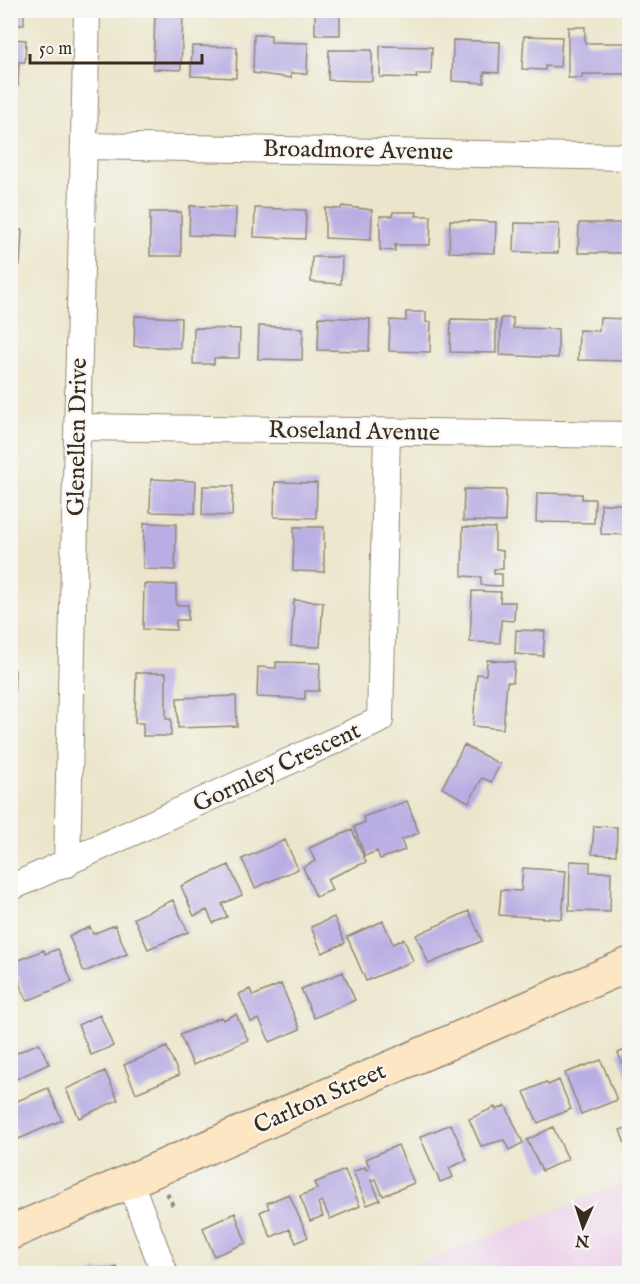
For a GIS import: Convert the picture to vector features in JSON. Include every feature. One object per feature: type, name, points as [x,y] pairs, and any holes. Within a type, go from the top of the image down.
[{"type":"main road","name":"Carlton Street","points":[[10,1233],[630,964]]},
{"type":"street","name":"Glenellen Drive","points":[[68,864],[86,146],[87,10]]},
{"type":"street","name":"Broadmore Avenue","points":[[86,146],[630,157]]},
{"type":"street","name":"Roseland Avenue","points":[[79,427],[630,435]]},
{"type":"street","name":"Gormley Crescent","points":[[10,888],[68,864],[380,720],[387,432]]},
{"type":"street","points":[[130,1182],[165,1274]]},
{"type":"path","points":[[165,1189],[174,1208]]},
{"type":"shaded area","points":[[629,1181],[629,1273],[393,1273]]},
{"type":"building","points":[[10,10],[24,10],[24,25],[10,25]]},
{"type":"building","points":[[315,10],[340,10],[340,35],[315,35]]},
{"type":"building","points":[[155,14],[183,15],[181,70],[153,69]]},
{"type":"building","points":[[568,27],[585,27],[585,43],[626,43],[626,74],[582,74],[582,78],[568,78]]},
{"type":"building","points":[[254,35],[271,35],[271,42],[308,43],[307,74],[291,73],[291,78],[253,73]]},
{"type":"building","points":[[524,36],[562,37],[560,67],[545,66],[545,70],[522,69]]},
{"type":"building","points":[[10,39],[26,40],[25,62],[19,62],[18,86],[10,86]]},
{"type":"building","points":[[453,40],[500,42],[499,73],[484,72],[484,83],[452,81]]},
{"type":"building","points":[[192,46],[237,47],[236,78],[191,76]]},
{"type":"building","points":[[380,46],[432,47],[431,74],[416,74],[417,78],[380,77]]},
{"type":"building","points":[[329,50],[372,50],[372,81],[328,80]]},
{"type":"building","points":[[10,101],[13,101],[12,139],[10,139]]},
{"type":"building","points":[[10,167],[13,167],[13,205],[10,205]]},
{"type":"building","points":[[190,206],[236,207],[235,237],[189,235]]},
{"type":"building","points":[[342,206],[372,210],[371,240],[325,238],[325,208],[341,209]]},
{"type":"building","points":[[255,208],[306,210],[305,239],[254,237]]},
{"type":"building","points":[[150,212],[181,212],[181,256],[150,256]]},
{"type":"building","points":[[393,212],[417,212],[416,216],[431,216],[430,245],[395,245],[395,251],[380,250],[380,216],[392,216]]},
{"type":"building","points":[[450,220],[496,222],[495,253],[449,252]]},
{"type":"building","points":[[515,223],[559,224],[558,253],[514,252]]},
{"type":"building","points":[[579,223],[623,223],[623,253],[578,253]]},
{"type":"building","points":[[10,230],[22,230],[20,265],[15,265],[15,279],[10,279]]},
{"type":"building","points":[[312,257],[342,257],[341,284],[311,282]]},
{"type":"building","points":[[406,312],[426,312],[426,322],[431,322],[430,352],[389,351],[390,320],[406,321]]},
{"type":"building","points":[[135,316],[181,318],[180,348],[134,346]]},
{"type":"building","points":[[319,317],[370,319],[369,351],[318,350]]},
{"type":"building","points":[[501,318],[513,318],[513,328],[558,329],[558,358],[500,355]]},
{"type":"building","points":[[600,318],[625,319],[624,361],[578,360],[579,330],[599,331]]},
{"type":"building","points":[[451,319],[496,320],[496,353],[450,352]]},
{"type":"building","points":[[259,326],[303,328],[302,360],[258,359]]},
{"type":"building","points":[[194,328],[240,329],[239,358],[214,358],[214,364],[193,364]]},
{"type":"building","points":[[151,479],[196,481],[195,513],[150,512]]},
{"type":"building","points":[[275,482],[317,483],[316,518],[274,517]]},
{"type":"building","points":[[203,486],[233,486],[232,516],[202,515]]},
{"type":"building","points":[[464,489],[506,490],[505,522],[463,521]]},
{"type":"building","points":[[537,493],[582,494],[582,499],[595,499],[594,523],[536,522]]},
{"type":"building","points":[[601,504],[630,504],[630,535],[601,534]]},
{"type":"building","points":[[144,523],[176,524],[175,570],[143,569]]},
{"type":"building","points":[[294,527],[324,527],[324,572],[293,571]]},
{"type":"building","points":[[463,527],[495,528],[495,550],[503,551],[503,569],[494,569],[494,574],[502,574],[502,586],[481,585],[481,577],[462,576]]},
{"type":"building","points":[[144,584],[176,585],[176,605],[188,605],[188,620],[176,620],[176,630],[143,629]]},
{"type":"building","points":[[472,591],[501,592],[500,602],[515,602],[514,621],[501,620],[500,643],[470,642]]},
{"type":"building","points":[[294,600],[323,602],[320,647],[291,646]]},
{"type":"building","points":[[10,610],[15,610],[14,644],[10,644]]},
{"type":"building","points":[[516,630],[545,631],[543,656],[515,654]]},
{"type":"building","points":[[487,660],[515,662],[513,682],[507,682],[503,729],[473,726],[477,674],[486,675]]},
{"type":"building","points":[[276,662],[320,663],[319,691],[305,691],[305,699],[257,697],[258,667],[276,668]]},
{"type":"building","points":[[10,670],[15,670],[13,724],[10,724]]},
{"type":"building","points":[[136,673],[166,673],[166,719],[171,719],[171,736],[143,736],[143,723],[135,723]]},
{"type":"building","points":[[236,696],[237,726],[178,728],[177,698]]},
{"type":"building","points":[[464,745],[500,764],[491,782],[482,778],[469,802],[442,788]]},
{"type":"building","points":[[407,801],[419,833],[401,840],[405,850],[380,859],[377,851],[365,856],[354,827],[365,822],[363,817]]},
{"type":"building","points":[[594,826],[617,827],[616,855],[592,854]]},
{"type":"building","points":[[352,830],[366,862],[327,879],[332,890],[316,897],[303,867],[315,861],[309,848]]},
{"type":"building","points":[[285,840],[298,869],[255,888],[242,859]]},
{"type":"building","points":[[570,861],[590,862],[590,872],[611,872],[610,912],[569,911]]},
{"type":"building","points":[[229,865],[242,895],[222,904],[227,917],[213,923],[207,910],[194,916],[181,886]]},
{"type":"building","points":[[523,868],[566,871],[562,919],[499,915],[501,890],[521,891]]},
{"type":"building","points":[[173,900],[188,932],[148,949],[134,918]]},
{"type":"building","points":[[469,911],[482,941],[429,964],[416,935]]},
{"type":"building","points":[[334,917],[345,943],[322,953],[311,927]]},
{"type":"building","points":[[383,921],[393,944],[404,939],[413,961],[366,981],[347,937]]},
{"type":"building","points":[[115,925],[127,954],[84,972],[69,936],[90,927],[93,934]]},
{"type":"building","points":[[58,949],[72,982],[27,1001],[12,963],[44,950],[45,954]]},
{"type":"building","points":[[343,972],[355,1000],[314,1018],[301,989]]},
{"type":"building","points":[[281,984],[300,1029],[270,1042],[259,1019],[251,1022],[239,994],[250,989],[253,996]]},
{"type":"building","points":[[236,1014],[248,1040],[193,1065],[180,1035],[221,1017],[223,1020]]},
{"type":"building","points":[[100,1015],[113,1046],[91,1055],[78,1025]]},
{"type":"building","points":[[39,1043],[49,1064],[16,1079],[10,1066],[10,1056]]},
{"type":"building","points":[[167,1047],[179,1075],[136,1093],[124,1065]]},
{"type":"building","points":[[629,1048],[629,1079],[618,1053]]},
{"type":"building","points":[[601,1060],[617,1100],[581,1114],[565,1073]]},
{"type":"building","points":[[105,1071],[118,1100],[79,1118],[66,1089]]},
{"type":"building","points":[[559,1080],[571,1109],[538,1123],[524,1092],[546,1082],[548,1085]]},
{"type":"building","points":[[48,1088],[62,1120],[19,1139],[10,1118],[10,1104]]},
{"type":"building","points":[[506,1106],[523,1143],[509,1150],[504,1140],[481,1146],[469,1119],[495,1107],[496,1110]]},
{"type":"building","points":[[451,1124],[467,1160],[449,1168],[453,1177],[440,1182],[420,1137]]},
{"type":"building","points":[[553,1127],[568,1159],[542,1171],[527,1140]]},
{"type":"building","points":[[630,1127],[630,1155],[629,1155],[620,1130]]},
{"type":"building","points":[[398,1145],[414,1183],[383,1196],[376,1179],[371,1180],[380,1200],[367,1205],[353,1172],[365,1167],[366,1170],[370,1168],[366,1159]]},
{"type":"building","points":[[345,1170],[360,1206],[330,1219],[322,1201],[318,1203],[323,1216],[310,1221],[300,1196],[317,1189],[314,1183]]},
{"type":"building","points":[[289,1194],[308,1237],[296,1243],[290,1229],[271,1237],[260,1212],[269,1208],[267,1203]]},
{"type":"building","points":[[235,1213],[246,1243],[214,1256],[203,1228]]},
{"type":"building","points":[[117,1267],[119,1274],[90,1274],[99,1270],[100,1273]]}]
